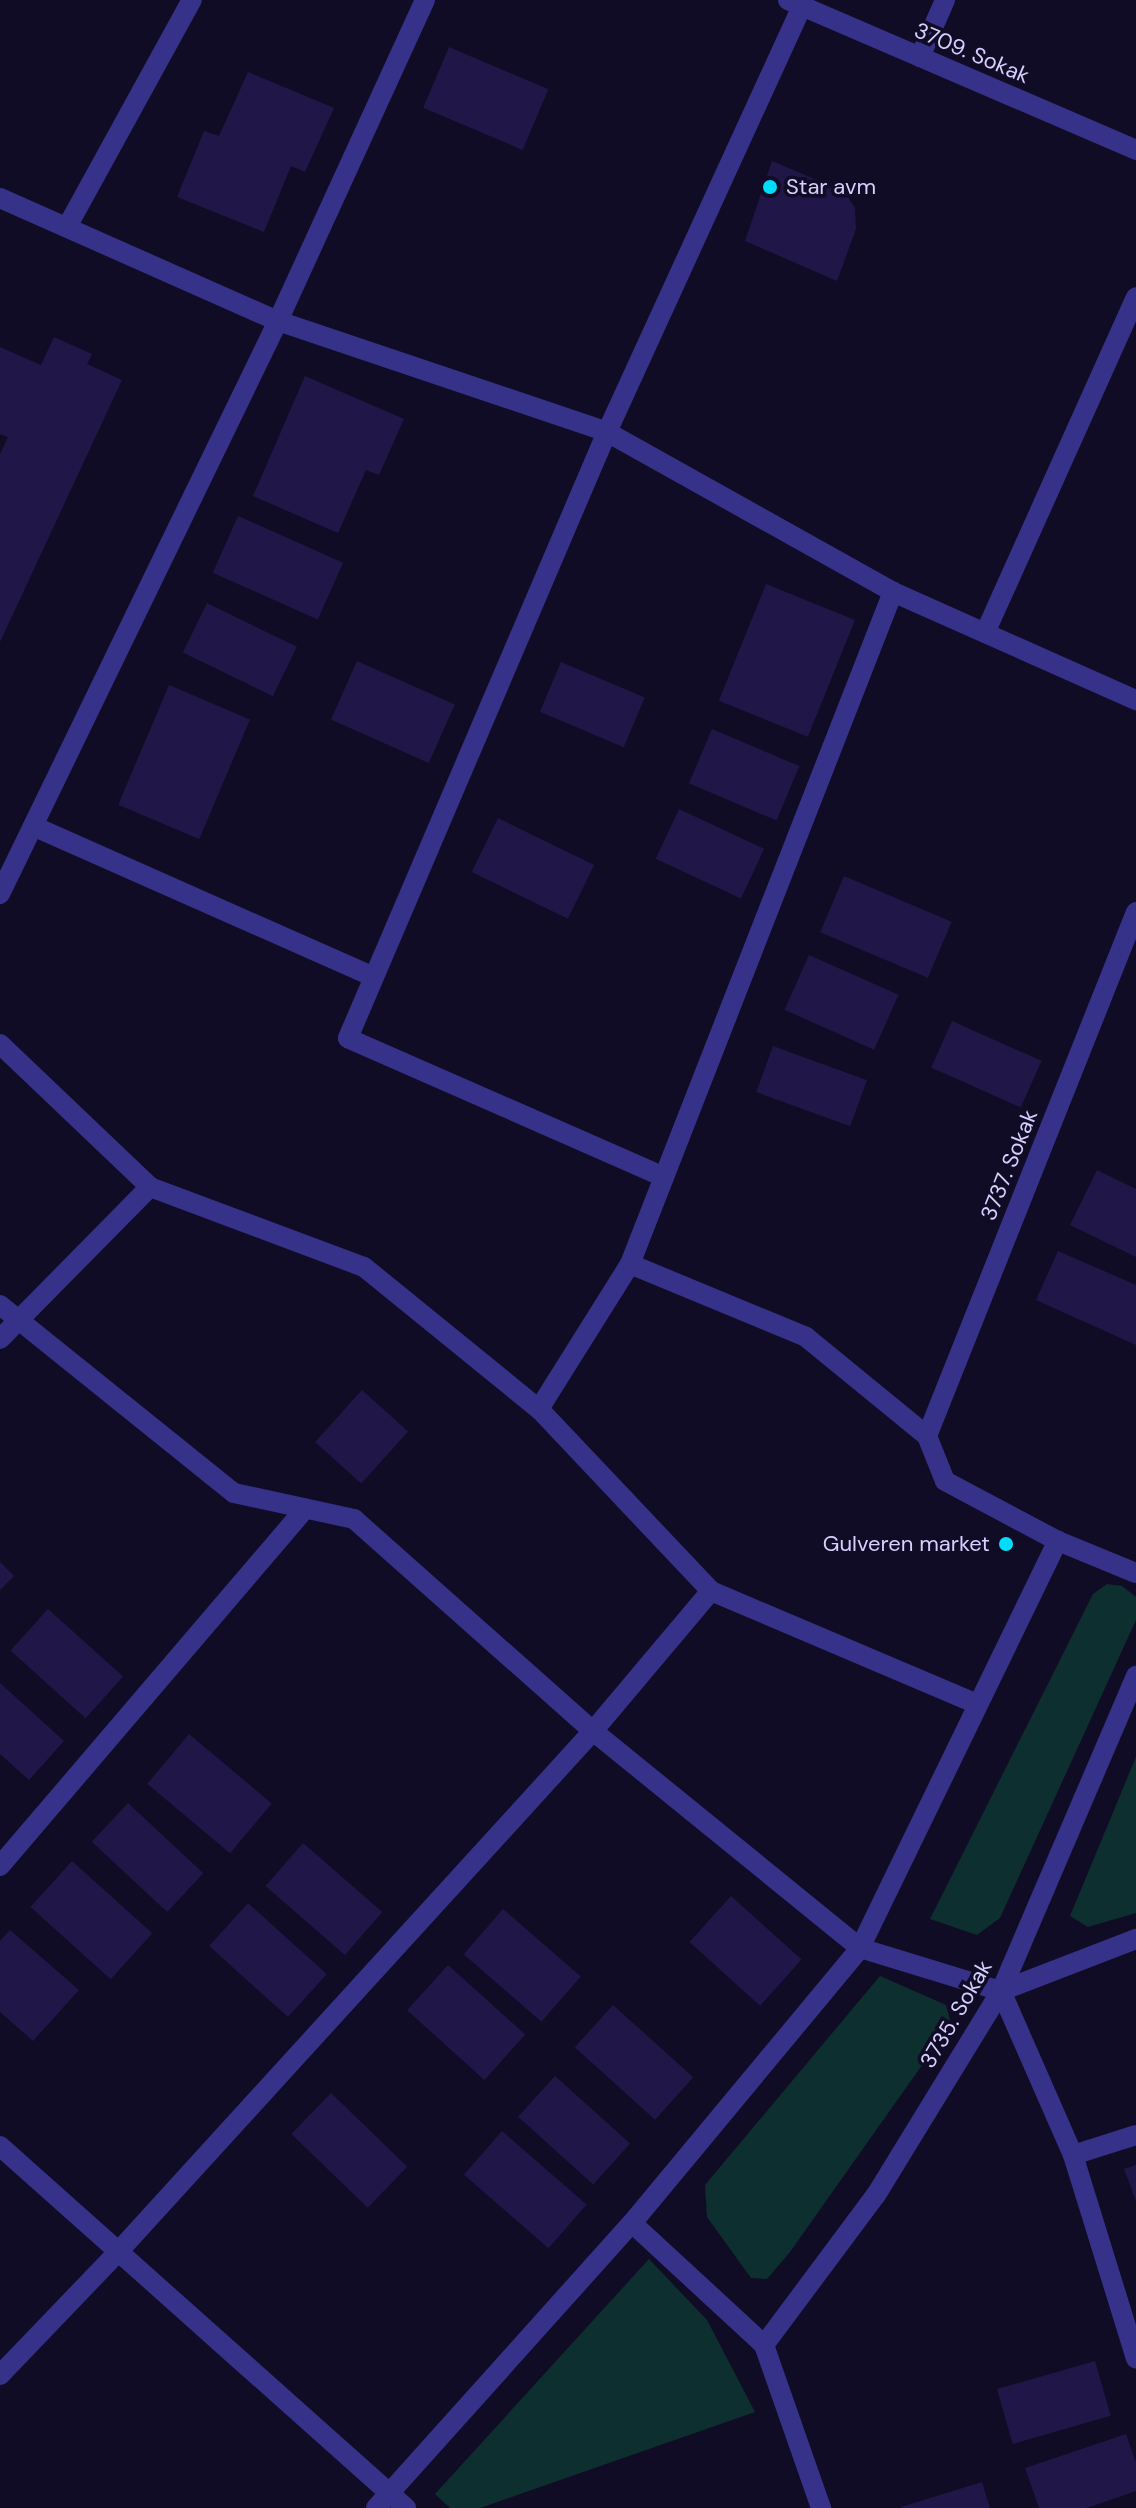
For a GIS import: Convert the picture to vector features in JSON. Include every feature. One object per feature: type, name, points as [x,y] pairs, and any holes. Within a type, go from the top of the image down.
[{"type":"street","points":[[67,227],[192,0]]},
{"type":"street","points":[[0,894],[278,321],[425,0]]},
{"type":"street","points":[[920,57],[945,0]]},
{"type":"street","points":[[664,1177],[348,1038],[607,432],[795,3]]},
{"type":"street","name":"3709. Sokak","points":[[795,3],[1136,150]]},
{"type":"street","points":[[0,198],[278,321],[607,432],[893,592],[1136,700]]},
{"type":"street","points":[[985,633],[1136,297]]},
{"type":"street","points":[[539,1409],[630,1264],[893,592]]},
{"type":"street","points":[[33,826],[373,977]]},
{"type":"street","name":"3737. Sokak","points":[[927,1436],[1136,912]]},
{"type":"street","points":[[0,1044],[150,1187],[364,1267],[539,1409],[711,1591],[977,1704]]},
{"type":"street","points":[[0,1339],[150,1187]]},
{"type":"street","points":[[630,1264],[806,1337],[927,1436],[945,1481],[1058,1541],[1136,1573]]},
{"type":"street","points":[[0,1305],[234,1493],[354,1519],[593,1731],[860,1948],[1001,1991],[1136,1939]]},
{"type":"street","points":[[0,1866],[305,1509]]},
{"type":"street","points":[[0,2146],[391,2503],[632,2223],[860,1948],[1058,1541]]},
{"type":"street","points":[[0,2375],[118,2252],[593,1731],[711,1591]]},
{"type":"street","name":"3735. Sokak","points":[[764,2345],[876,2195],[1001,1991],[1136,1676]]},
{"type":"street","points":[[1001,1991],[1073,2155],[1136,2358]]},
{"type":"street","points":[[1073,2155],[1136,2135]]},
{"type":"street","points":[[632,2223],[764,2345],[821,2508]]},
{"type":"green space","points":[[1107,1584],[1122,1586],[1136,1597],[1136,1620],[1000,1918],[977,1935],[930,1919],[1093,1594]]},
{"type":"green space","points":[[1136,1757],[1136,1913],[1088,1927],[1070,1916]]},
{"type":"green space","points":[[880,1976],[946,2005],[951,2024],[790,2252],[767,2279],[751,2278],[707,2217],[705,2185]]},
{"type":"green space","points":[[649,2259],[707,2320],[755,2412],[480,2508],[450,2508],[435,2494]]},
{"type":"building","points":[[449,47],[548,89],[523,150],[423,108]]},
{"type":"building","points":[[248,72],[334,108],[305,172],[291,166],[264,232],[177,197],[204,131],[219,136]]},
{"type":"building","points":[[772,161],[845,192],[855,208],[856,229],[837,281],[745,241]]},
{"type":"building","points":[[54,337],[92,354],[87,364],[122,380],[0,642],[0,454],[8,437],[0,434],[0,347],[41,365]]},
{"type":"building","points":[[305,376],[404,419],[379,475],[366,470],[338,533],[253,496]]},
{"type":"building","points":[[238,516],[343,563],[318,619],[213,573]]},
{"type":"building","points":[[766,584],[855,620],[808,737],[719,701]]},
{"type":"building","points":[[207,603],[297,647],[273,696],[183,652]]},
{"type":"building","points":[[357,661],[455,705],[429,763],[331,719]]},
{"type":"building","points":[[561,662],[645,698],[624,747],[540,712]]},
{"type":"building","points":[[169,685],[250,719],[199,839],[118,805]]},
{"type":"building","points":[[712,729],[799,766],[776,820],[689,783]]},
{"type":"building","points":[[679,809],[764,849],[741,899],[656,859]]},
{"type":"building","points":[[498,818],[594,865],[568,919],[472,872]]},
{"type":"building","points":[[844,876],[952,922],[928,978],[820,932]]},
{"type":"building","points":[[809,955],[899,995],[874,1050],[785,1010]]},
{"type":"building","points":[[952,1021],[1042,1061],[1021,1107],[931,1068]]},
{"type":"building","points":[[773,1046],[867,1080],[850,1126],[756,1092]]},
{"type":"building","points":[[1097,1170],[1136,1189],[1136,1257],[1070,1225]]},
{"type":"building","points":[[1058,1251],[1136,1285],[1136,1345],[1036,1300]]},
{"type":"building","points":[[362,1390],[408,1431],[361,1484],[315,1442]]},
{"type":"building","points":[[0,1562],[14,1576],[0,1590]]},
{"type":"building","points":[[48,1609],[123,1677],[86,1718],[11,1651]]},
{"type":"building","points":[[0,1683],[64,1741],[29,1780],[0,1754]]},
{"type":"building","points":[[189,1734],[272,1803],[230,1853],[147,1784]]},
{"type":"building","points":[[128,1803],[203,1873],[167,1912],[92,1842]]},
{"type":"building","points":[[303,1843],[382,1912],[345,1955],[266,1886]]},
{"type":"building","points":[[72,1861],[152,1933],[111,1979],[31,1907]]},
{"type":"building","points":[[731,1896],[802,1960],[760,2006],[690,1942]]},
{"type":"building","points":[[248,1903],[327,1974],[288,2017],[209,1946]]},
{"type":"building","points":[[503,1909],[581,1977],[541,2022],[464,1954]]},
{"type":"building","points":[[10,1930],[79,1990],[33,2041],[0,2012],[0,1941]]},
{"type":"building","points":[[448,1965],[525,2035],[484,2080],[407,2010]]},
{"type":"building","points":[[613,2005],[693,2077],[655,2120],[575,2047]]},
{"type":"building","points":[[555,2076],[630,2144],[593,2184],[518,2117]]},
{"type":"building","points":[[331,2093],[407,2167],[368,2208],[291,2134]]},
{"type":"building","points":[[502,2131],[587,2204],[548,2248],[464,2175]]},
{"type":"building","points":[[1136,2165],[1136,2201],[1124,2169]]},
{"type":"building","points":[[1095,2361],[1111,2416],[1013,2444],[997,2389]]},
{"type":"building","points":[[1126,2434],[1136,2463],[1136,2491],[1087,2508],[1039,2508],[1025,2468]]},
{"type":"building","points":[[982,2482],[990,2508],[901,2508],[901,2507]]},
{"type":"place","name":"Star avm","points":[[770,187]]},
{"type":"place","name":"Gulveren market","points":[[1006,1544]]}]
